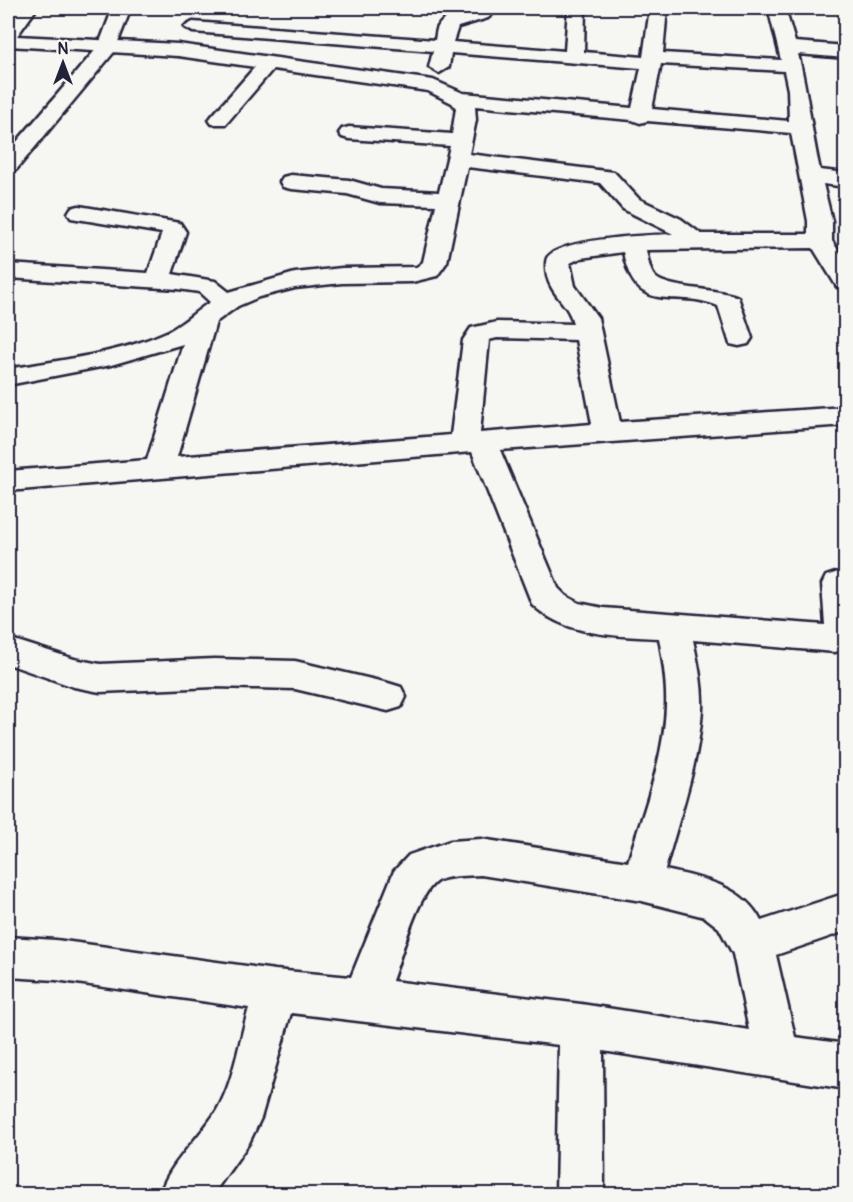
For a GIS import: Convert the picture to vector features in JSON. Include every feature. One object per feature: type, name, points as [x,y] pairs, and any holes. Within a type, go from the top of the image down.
[{"type":"street","points":[[8,36],[28,8]]},
{"type":"street","points":[[8,165],[107,48],[122,8]]},
{"type":"street","points":[[178,50],[205,8]]},
{"type":"street","points":[[433,86],[447,27],[451,22],[487,12],[491,8]]},
{"type":"street","points":[[574,57],[577,8]]},
{"type":"street","points":[[640,117],[652,61],[659,8]]},
{"type":"street","points":[[777,8],[798,90],[800,128],[820,231],[846,282]]},
{"type":"street","points":[[193,27],[652,61],[846,52]]},
{"type":"street","points":[[218,55],[236,29]]},
{"type":"street","points":[[8,41],[178,50],[433,86],[459,99],[640,117],[800,128]]},
{"type":"street","points":[[219,120],[268,63]]},
{"type":"street","points":[[8,378],[153,346],[180,336],[215,310],[251,291],[293,281],[427,272],[435,262],[467,113],[459,99]]},
{"type":"street","points":[[349,133],[606,177],[612,180],[622,197],[674,224],[695,241]]},
{"type":"street","points":[[811,176],[846,180]]},
{"type":"street","points":[[291,182],[337,185],[380,196],[447,199]]},
{"type":"street","points":[[80,213],[172,228],[174,232],[158,280]]},
{"type":"street","points":[[608,432],[588,332],[577,304],[562,288],[558,279],[558,260],[572,250],[820,231],[846,223]]},
{"type":"street","points":[[633,245],[643,279],[649,285],[660,290],[709,296],[729,302],[739,338]]},
{"type":"street","points":[[8,271],[158,280],[206,286],[215,310],[159,468]]},
{"type":"street","points":[[588,332],[497,330],[480,334],[476,340],[473,443],[549,604],[577,617],[836,639],[841,635],[843,627],[838,584]]},
{"type":"street","points":[[8,481],[608,432],[846,416]]},
{"type":"street","points":[[642,883],[680,742],[684,706],[683,679],[674,626]]},
{"type":"street","points":[[8,651],[74,673],[100,678],[214,674],[296,675],[388,697]]},
{"type":"street","points":[[364,999],[408,884],[423,868],[450,859],[481,857],[642,883],[720,905],[743,927],[756,960],[776,1057]]},
{"type":"street","points":[[750,944],[846,912]]},
{"type":"street","points":[[8,957],[56,960],[275,992],[364,999],[581,1026],[846,1067]]},
{"type":"street","points":[[184,1194],[233,1127],[245,1102],[275,992]]},
{"type":"street","points":[[580,1194],[581,1026]]}]
